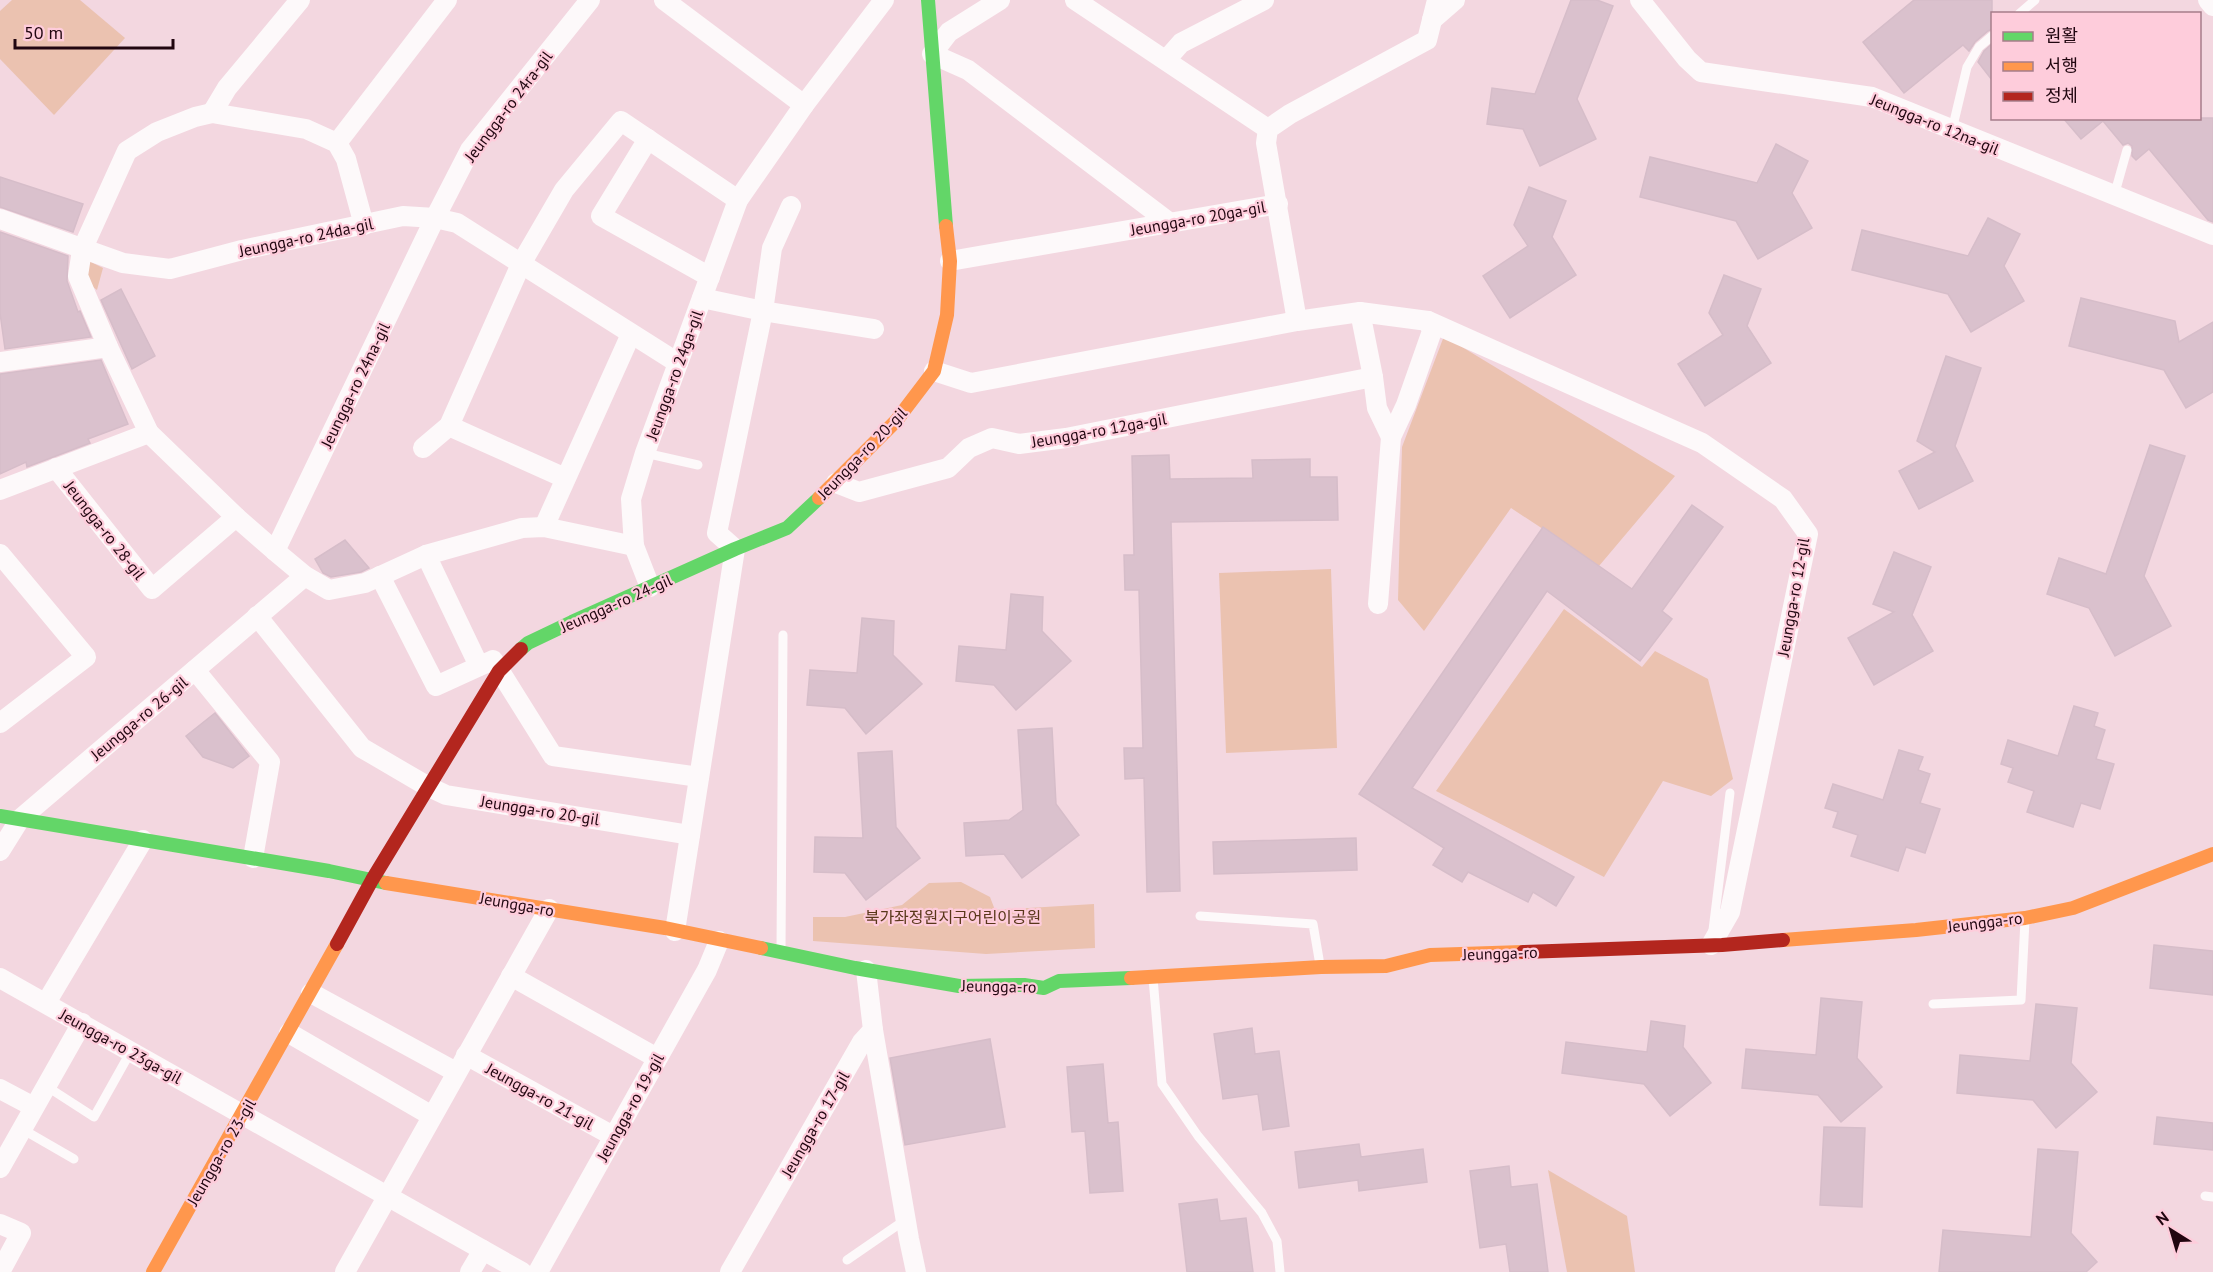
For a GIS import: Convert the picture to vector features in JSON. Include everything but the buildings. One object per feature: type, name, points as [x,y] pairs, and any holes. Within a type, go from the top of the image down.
[{"type":"main road","name":"Jeungga-ro 20-gil","points":[[735,549],[787,528],[836,483],[896,421],[934,371],[947,315],[950,261],[943,202],[928,0]]},
{"type":"main road","name":"Jeungga-ro 24-gil","points":[[372,880],[427,786],[499,671],[528,644],[572,621],[735,549]]},
{"type":"main road","name":"Jeungga-ro","points":[[0,816],[675,931],[866,970],[959,986],[1024,985],[1044,988],[1059,981],[1321,967],[1386,966],[1430,955],[1711,945],[1916,930],[2025,918],[2073,908],[2213,854]]},
{"type":"main road","points":[[2174,869],[2213,868]]},
{"type":"main road","name":"Jeungga-ro 23-gil","points":[[153,1272],[289,1033],[372,880]]},
{"type":"street","points":[[212,113],[227,88],[300,0]]},
{"type":"street","points":[[337,143],[447,0]]},
{"type":"street","name":"Jeungga-ro 24ra-gil","points":[[435,218],[470,150],[590,0]]},
{"type":"street","points":[[664,0],[804,105]]},
{"type":"street","points":[[1000,0],[949,32],[932,54],[968,70],[1170,223]]},
{"type":"street","points":[[1075,0],[1268,129],[1290,114],[1427,40],[1437,0]]},
{"type":"street","points":[[1166,60],[1181,43],[1264,0]]},
{"type":"street","points":[[1432,20],[1455,0]]},
{"type":"street","name":"Jeungga-ro 12na-gil","points":[[1640,0],[1687,59],[1701,72],[1872,97],[2213,236]]},
{"type":"street","points":[[2208,0],[2213,6]]},
{"type":"street","name":"Jeungga-ro 24ga-gil","points":[[650,587],[634,546],[631,499],[645,453],[738,200],[880,2]]},
{"type":"street","points":[[364,225],[346,159],[337,143],[306,129],[212,113],[157,132],[126,151],[82,250],[78,276],[108,347],[149,433],[236,517],[305,576],[328,590],[365,583],[426,555],[522,528],[544,527],[634,546]]},
{"type":"street","points":[[423,448],[449,426],[521,264],[564,190],[621,121],[738,200]]},
{"type":"street","name":"Jeungga-ro 20ga-gil","points":[[950,261],[1278,204],[1266,143],[1268,129]]},
{"type":"street","points":[[648,139],[601,216],[710,277]]},
{"type":"street","points":[[1278,204],[1297,321]]},
{"type":"street","points":[[675,931],[735,549],[717,533],[763,311],[772,248],[791,206]]},
{"type":"street","name":"Jeungga-ro 24da-gil","points":[[82,250],[123,263],[170,269],[242,250],[404,216],[457,222],[678,363]]},
{"type":"street","name":"Jeungga-ro 24na-gil","points":[[275,551],[435,218]]},
{"type":"street","points":[[0,219],[82,250]]},
{"type":"street","name":"Jeungga-ro 24ga-gil","points":[[702,298],[763,311]]},
{"type":"street","points":[[763,311],[874,329]]},
{"type":"street","points":[[1360,312],[1377,408],[1391,437]]},
{"type":"street","points":[[934,371],[971,383],[1297,321],[1360,312],[1428,321],[1432,331],[1406,405],[1391,437],[1378,604]]},
{"type":"street","name":"Jeungga-ro 12-gil","points":[[1428,321],[1702,443],[1784,499],[1808,534],[1730,912],[1711,945]]},
{"type":"street","points":[[544,527],[631,334]]},
{"type":"street","points":[[0,362],[108,347]]},
{"type":"street","name":"Jeungga-ro 12ga-gil","points":[[836,483],[859,492],[948,468],[969,448],[992,438],[1019,444],[1066,438],[1373,376]]},
{"type":"street","points":[[449,426],[565,478]]},
{"type":"street","name":"Jeungga-ro 28-gil","points":[[0,490],[149,433]]},
{"type":"street","name":"Jeungga-ro 28-gil","points":[[56,468],[152,589],[236,517]]},
{"type":"street","points":[[0,554],[86,657],[0,723]]},
{"type":"street","points":[[426,555],[479,666]]},
{"type":"street","name":"Jeungga-ro 26-gil","points":[[0,851],[20,819],[305,576]]},
{"type":"street","points":[[380,576],[436,686],[493,660],[554,756],[699,777]]},
{"type":"street","points":[[257,616],[362,748],[427,786]]},
{"type":"street","points":[[195,670],[270,762],[253,858]]},
{"type":"street","name":"Jeungga-ro 20-gil","points":[[427,786],[446,795],[690,835]]},
{"type":"street","points":[[46,1003],[143,840]]},
{"type":"street","name":"Jeungga-ro 21-gil","points":[[345,1272],[549,909]]},
{"type":"street","name":"Jeungga-ro 19-gil","points":[[538,1272],[707,970],[719,941]]},
{"type":"street","points":[[866,970],[873,1030],[916,1272]]},
{"type":"street","points":[[511,976],[657,1058]]},
{"type":"street","name":"Jeungga-ro 23ga-gil","points":[[0,978],[242,1114]]},
{"type":"street","points":[[310,993],[461,1064]]},
{"type":"street","points":[[0,1168],[81,1023]]},
{"type":"street","name":"Jeungga-ro 17-gil","points":[[730,1272],[862,1042],[873,1030]]},
{"type":"street","points":[[289,1033],[432,1116]]},
{"type":"street","name":"Jeungga-ro 21-gil","points":[[461,1064],[614,1136]]},
{"type":"street","points":[[0,1089],[34,1107]]},
{"type":"street","points":[[242,1114],[522,1272]]},
{"type":"street","points":[[0,1224],[21,1233],[0,1272]]},
{"type":"street","points":[[470,1272],[483,1250]]},
{"type":"lane","points":[[2021,12],[2036,0]]},
{"type":"lane","points":[[1952,130],[1967,67],[1979,47],[1991,37]]},
{"type":"lane","points":[[2114,196],[2127,150]]},
{"type":"lane","name":"Jeungga-ro 24ga-gil","points":[[645,453],[698,465]]},
{"type":"lane","points":[[781,953],[783,635]]},
{"type":"lane","points":[[1711,945],[1730,793]]},
{"type":"lane","points":[[1200,916],[1313,924],[1321,967]]},
{"type":"lane","points":[[1933,1004],[2021,1000],[2025,918]]},
{"type":"lane","points":[[1153,976],[1162,1084],[1198,1136],[1262,1213],[1277,1241],[1280,1272]]},
{"type":"lane","points":[[46,1086],[94,1117],[131,1051]]},
{"type":"lane","points":[[22,1129],[74,1159]]},
{"type":"lane","points":[[847,1260],[905,1220]]},
{"type":"green space","points":[[12,0],[80,0],[125,38],[54,115],[0,59],[0,11]]},
{"type":"green space","points":[[81,257],[103,268],[97,290],[78,276]]},
{"type":"green space","points":[[1444,336],[1675,476],[1599,566],[1511,508],[1424,631],[1398,600],[1402,447]]},
{"type":"green space","points":[[1331,569],[1337,748],[1226,753],[1219,573]]},
{"type":"green space","points":[[1564,609],[1642,667],[1655,651],[1708,679],[1733,779],[1711,796],[1663,781],[1604,877],[1436,791]]},
{"type":"green space","name":"북가좌정원지구어린이공원","points":[[961,882],[990,897],[995,910],[1094,904],[1095,948],[986,954],[813,941],[813,917],[845,917],[902,905],[929,883]]},
{"type":"green space","points":[[1548,1170],[1627,1216],[1635,1272],[1567,1272]]},
{"type":"traffic: fast","points":[[928,0],[946,226]]},
{"type":"traffic: fast","points":[[521,649],[528,643],[572,622],[787,528],[819,498]]},
{"type":"traffic: fast","points":[[0,816],[329,871],[386,883]]},
{"type":"traffic: fast","points":[[761,948],[855,968],[959,986],[1024,985],[1044,988],[1059,981],[1131,978]]},
{"type":"traffic: slow","points":[[819,498],[896,421],[934,371],[947,315],[950,261],[946,226]]},
{"type":"traffic: slow","points":[[1783,940],[1916,930],[2025,918],[2073,908],[2213,854]]},
{"type":"traffic: slow","points":[[386,883],[665,928],[761,948]]},
{"type":"traffic: slow","points":[[153,1272],[337,944]]},
{"type":"traffic: slow","points":[[1131,978],[1321,967],[1386,966],[1430,955],[1523,952]]},
{"type":"traffic: jam","points":[[337,944],[372,880],[499,671],[521,649]]},
{"type":"traffic: jam","points":[[1523,952],[1722,945],[1783,940]]}]
